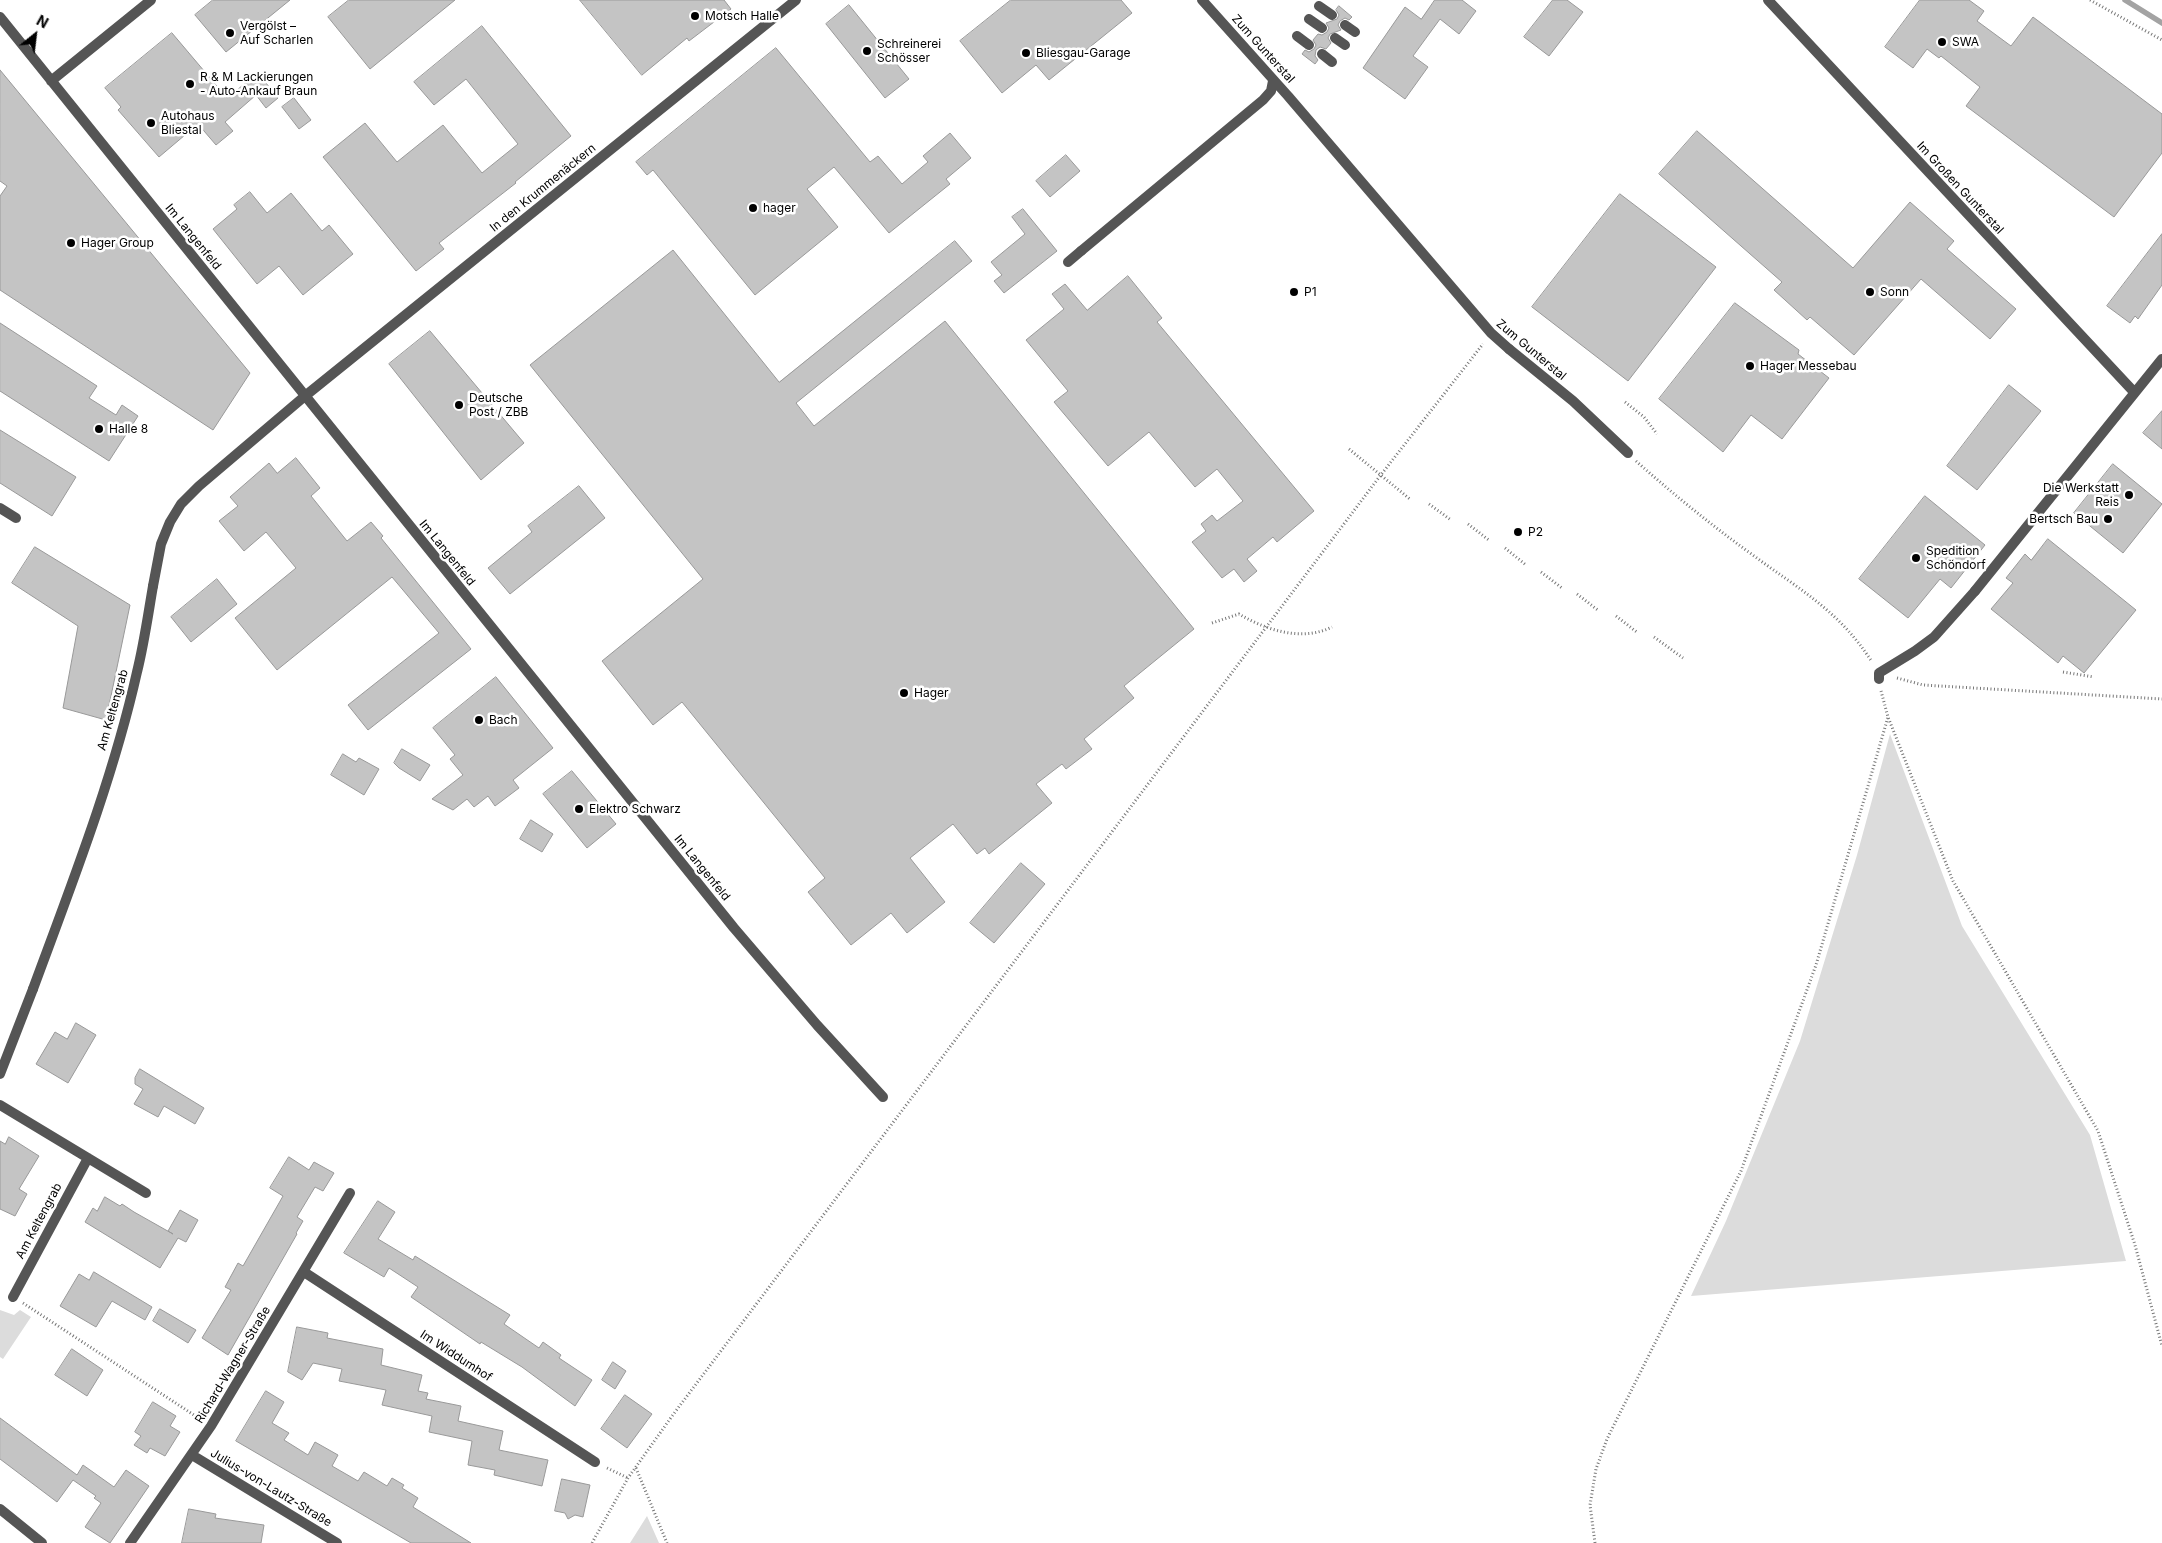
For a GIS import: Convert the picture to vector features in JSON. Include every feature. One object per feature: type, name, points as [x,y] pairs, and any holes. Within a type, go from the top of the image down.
[{"type":"street","points":[[51,81],[151,0]]},
{"type":"street","name":"In den Krummenäckern","points":[[305,396],[796,0]]},
{"type":"street","name":"Zum Gunterstal","points":[[1202,0],[1491,333],[1573,402],[1628,453]]},
{"type":"street","name":"Im Großen Gunterstal","points":[[1768,0],[2134,392]]},
{"type":"street","points":[[1319,6],[1332,15]]},
{"type":"street","name":"Im Langenfeld","points":[[0,17],[734,928],[817,1025],[883,1096]]},
{"type":"street","points":[[1309,19],[1322,28]]},
{"type":"street","points":[[1345,25],[1355,32]]},
{"type":"street","points":[[1297,36],[1309,45]]},
{"type":"street","points":[[1335,38],[1345,45]]},
{"type":"street","points":[[1322,54],[1332,62]]},
{"type":"street","points":[[1068,262],[1263,100],[1271,91],[1273,80]]},
{"type":"street","points":[[1879,676],[1934,636],[1975,591],[2162,358]]},
{"type":"street","name":"Am Keltengrab","points":[[0,1074],[90,833],[138,672],[161,544],[170,522],[181,504],[199,486],[305,396]]},
{"type":"street","points":[[0,508],[16,518]]},
{"type":"street","points":[[0,1105],[146,1193]]},
{"type":"street","name":"Am Keltengrab","points":[[13,1297],[88,1158]]},
{"type":"street","name":"Richard-Wagner-Straße","points":[[130,1543],[211,1426],[350,1193]]},
{"type":"street","name":"Im Widdumhof","points":[[304,1272],[595,1462]]},
{"type":"street","name":"Julius-von-Lautz-Straße","points":[[192,1455],[337,1543]]},
{"type":"street","points":[[0,1509],[42,1543]]},
{"type":"path","points":[[2090,0],[2162,40]]},
{"type":"path","points":[[592,1543],[628,1478],[900,1111],[1267,628],[1380,476],[1491,333]]},
{"type":"path","points":[[1625,402],[1644,417],[1657,434]]},
{"type":"path","points":[[1349,450],[1411,500]]},
{"type":"path","points":[[1628,453],[1680,500],[1750,553],[1811,595],[1844,626],[1864,649],[1879,676],[1888,717],[1953,881],[2098,1131],[2135,1245],[2162,1346]]},
{"type":"path","points":[[1429,504],[1451,520]]},
{"type":"path","points":[[1468,524],[1490,541]]},
{"type":"path","points":[[1505,548],[1526,565]]},
{"type":"path","points":[[1541,572],[1562,588]]},
{"type":"path","points":[[1577,594],[1600,611]]},
{"type":"path","points":[[1212,623],[1239,614],[1267,628],[1297,634],[1321,633],[1332,627]]},
{"type":"path","points":[[1616,616],[1638,633]]},
{"type":"path","points":[[1654,637],[1683,658]]},
{"type":"path","points":[[2063,672],[2094,677]]},
{"type":"path","points":[[1879,676],[1923,685],[2162,699]]},
{"type":"path","points":[[1595,1543],[1590,1505],[1596,1469],[1607,1439],[1741,1171],[1816,965],[1888,717]]},
{"type":"path","points":[[13,1297],[211,1426]]},
{"type":"path","points":[[595,1462],[628,1478]]},
{"type":"path","points":[[636,1467],[667,1543]]},
{"type":"shaded area","points":[[1890,734],[1962,926],[2090,1135],[2126,1261],[1691,1296],[1726,1221],[1800,1041],[1857,855]]},
{"type":"shaded area","points":[[0,1310],[14,1315],[20,1310],[31,1317],[3,1359],[0,1357]]},
{"type":"shaded area","points":[[647,1516],[659,1543],[630,1543]]},
{"type":"building","name":"Vergölst – Auf Scharlen","points":[[213,0],[290,0],[226,52],[195,15]]},
{"type":"building","points":[[349,0],[455,0],[370,69],[328,17]]},
{"type":"building","points":[[580,0],[724,0],[731,9],[689,41],[687,38],[642,75]]},
{"type":"building","name":"Bliesgau-Garage","points":[[1011,0],[1121,0],[1132,13],[1049,80],[1036,65],[1002,93],[960,41]]},
{"type":"building","points":[[1435,0],[1462,0],[1476,11],[1459,34],[1440,19],[1413,56],[1428,67],[1405,99],[1363,68],[1405,7],[1421,19]]},
{"type":"building","points":[[1553,0],[1567,0],[1583,12],[1549,56],[1524,37]]},
{"type":"building","points":[[1920,0],[1969,0],[1984,11],[1977,21],[2011,46],[2033,17],[2162,114],[2162,153],[2114,217],[1966,106],[1980,87],[1941,56],[1939,58],[1927,49],[1913,68],[1885,47]]},
{"type":"building","name":"Schreinerei Schösser","points":[[849,5],[909,79],[885,98],[826,24]]},
{"type":"building","points":[[1339,6],[1352,17],[1349,20],[1345,18],[1340,21],[1338,25],[1341,30],[1330,34],[1328,38],[1331,43],[1326,49],[1320,47],[1316,50],[1315,56],[1318,60],[1315,64],[1302,54],[1305,50],[1309,52],[1314,49],[1316,45],[1313,40],[1318,34],[1322,35],[1327,32],[1329,28],[1326,23],[1337,19],[1339,15],[1336,10]]},
{"type":"building","points":[[482,26],[571,136],[516,183],[439,243],[444,249],[416,271],[323,157],[365,123],[397,162],[443,125],[482,173],[518,144],[466,79],[434,105],[414,82]]},
{"type":"building","points":[[172,33],[227,98],[258,73],[278,98],[266,108],[256,95],[225,122],[233,131],[216,145],[198,124],[159,157],[118,110],[121,107],[105,88]]},
{"type":"building","points":[[776,48],[870,162],[878,156],[902,184],[928,162],[923,156],[950,133],[971,158],[946,179],[950,184],[889,233],[834,167],[807,189],[838,227],[755,295],[653,170],[647,175],[636,162]]},
{"type":"building","name":"Hager Group","points":[[0,70],[250,373],[213,430],[0,290],[0,196],[7,186],[0,181]]},
{"type":"building","points":[[294,98],[311,120],[299,129],[282,107]]},
{"type":"building","points":[[1697,131],[1853,268],[1910,202],[1954,241],[1947,249],[2016,309],[1990,339],[1921,279],[1854,355],[1810,317],[1807,320],[1774,290],[1782,282],[1659,174]]},
{"type":"building","points":[[1066,155],[1080,171],[1050,197],[1036,181]]},
{"type":"building","points":[[250,192],[267,213],[291,193],[322,231],[329,225],[353,254],[303,295],[279,266],[257,284],[213,229],[237,209],[234,205]]},
{"type":"building","points":[[1620,194],[1716,267],[1628,381],[1532,307]]},
{"type":"building","points":[[1023,209],[1057,251],[1004,293],[994,281],[1002,275],[991,262],[1025,234],[1012,217]]},
{"type":"building","points":[[2162,234],[2162,285],[2138,319],[2135,316],[2130,323],[2107,306]]},
{"type":"building","points":[[955,241],[972,261],[796,403],[814,426],[945,321],[1194,629],[1124,686],[1134,698],[1084,739],[1092,749],[1066,769],[1062,764],[1036,784],[1052,803],[989,854],[985,848],[977,854],[953,824],[910,858],[945,902],[907,933],[891,913],[851,945],[808,892],[825,878],[682,702],[653,725],[602,661],[703,579],[530,365],[673,250],[779,382]]},
{"type":"building","points":[[1128,276],[1162,318],[1157,322],[1314,511],[1277,542],[1273,537],[1247,559],[1257,571],[1244,582],[1234,569],[1222,578],[1192,542],[1206,531],[1201,524],[1212,515],[1217,521],[1243,501],[1217,469],[1195,487],[1149,432],[1108,466],[1054,402],[1068,391],[1026,340],[1064,309],[1052,294],[1065,284],[1087,310]]},
{"type":"building","name":"Hager Messebau","points":[[1735,303],[1799,350],[1798,354],[1829,378],[1782,439],[1751,415],[1723,452],[1659,399]]},
{"type":"building","points":[[0,323],[97,386],[89,398],[116,415],[122,405],[138,416],[109,461],[0,391]]},
{"type":"building","name":"Deutsche Post / ZBB","points":[[430,331],[524,443],[481,480],[389,364]]},
{"type":"building","points":[[2009,385],[2041,411],[1977,490],[1947,466]]},
{"type":"building","points":[[2162,411],[2162,449],[2143,433]]},
{"type":"building","points":[[0,430],[76,477],[52,516],[0,483]]},
{"type":"building","points":[[296,458],[320,488],[311,496],[347,541],[371,522],[383,536],[381,538],[471,649],[368,730],[348,705],[439,633],[392,577],[277,670],[235,618],[296,568],[266,532],[244,551],[219,521],[238,506],[230,497],[269,463],[277,473]]},
{"type":"building","points":[[2113,464],[2162,504],[2123,553],[2074,513]]},
{"type":"building","points":[[579,486],[605,518],[510,594],[488,568],[532,532],[528,526]]},
{"type":"building","name":"Spedition Schöndorf","points":[[1925,496],[1985,545],[1951,588],[1940,579],[1908,618],[1859,579]]},
{"type":"building","points":[[2048,539],[2136,610],[2084,673],[2063,656],[2058,663],[1991,609],[2013,583],[2006,578],[2025,554],[2031,560]]},
{"type":"building","points":[[35,547],[130,605],[106,720],[63,708],[78,626],[12,583]]},
{"type":"building","points":[[217,579],[237,604],[191,642],[171,617]]},
{"type":"building","points":[[496,677],[553,748],[513,780],[519,788],[495,806],[488,796],[474,807],[467,799],[453,810],[432,799],[463,775],[450,759],[455,755],[433,728]]},
{"type":"building","points":[[402,749],[430,765],[420,781],[394,763]]},
{"type":"building","points":[[343,754],[356,762],[359,758],[379,769],[364,795],[331,775]]},
{"type":"building","name":"Elektro Schwarz","points":[[572,771],[616,824],[587,848],[543,794]]},
{"type":"building","points":[[531,820],[553,834],[542,852],[520,839]]},
{"type":"building","points":[[1021,863],[1045,884],[994,943],[970,923]]},
{"type":"building","points":[[76,1023],[96,1035],[68,1083],[36,1064],[55,1032],[67,1039]]},
{"type":"building","points":[[140,1069],[204,1108],[195,1124],[164,1106],[158,1117],[134,1104],[143,1089],[135,1084],[135,1078]]},
{"type":"building","points":[[9,1137],[39,1156],[19,1189],[27,1194],[15,1216],[0,1209],[0,1141],[5,1144]]},
{"type":"building","points":[[289,1157],[309,1170],[314,1162],[334,1173],[323,1191],[315,1187],[297,1217],[303,1221],[297,1234],[228,1355],[202,1338],[231,1290],[225,1287],[238,1263],[243,1266],[283,1196],[270,1188]]},
{"type":"building","points":[[105,1197],[120,1206],[122,1204],[173,1234],[168,1231],[180,1210],[198,1220],[186,1242],[178,1238],[160,1268],[85,1222],[93,1208],[97,1211]]},
{"type":"building","points":[[378,1201],[395,1212],[378,1239],[413,1260],[415,1256],[510,1315],[504,1324],[539,1348],[543,1342],[561,1355],[559,1358],[592,1380],[575,1406],[522,1367],[481,1342],[480,1344],[411,1297],[418,1287],[389,1268],[384,1277],[344,1253]]},
{"type":"building","points":[[94,1272],[152,1307],[145,1320],[112,1301],[96,1327],[60,1306],[79,1274],[89,1280]]},
{"type":"building","points":[[160,1309],[196,1330],[188,1343],[153,1321]]},
{"type":"building","points":[[297,1327],[328,1333],[327,1338],[383,1349],[381,1365],[422,1375],[418,1391],[428,1393],[426,1399],[461,1406],[458,1421],[503,1431],[499,1450],[548,1460],[542,1486],[494,1475],[495,1470],[468,1465],[472,1441],[429,1432],[432,1416],[382,1405],[386,1390],[339,1381],[342,1369],[313,1363],[302,1380],[288,1372]]},
{"type":"building","points":[[72,1349],[103,1370],[87,1396],[55,1375]]},
{"type":"building","points":[[613,1362],[626,1371],[615,1389],[602,1380]]},
{"type":"building","points":[[266,1391],[284,1402],[272,1423],[289,1433],[284,1440],[308,1455],[315,1442],[338,1455],[332,1466],[358,1481],[364,1472],[387,1486],[392,1478],[404,1485],[402,1488],[418,1498],[413,1507],[471,1543],[411,1543],[236,1441]]},
{"type":"building","points":[[625,1395],[652,1414],[627,1448],[601,1429]]},
{"type":"building","points":[[153,1402],[176,1416],[170,1426],[180,1432],[165,1456],[150,1448],[147,1453],[134,1445],[141,1436],[135,1432]]},
{"type":"building","points":[[0,1418],[77,1475],[83,1465],[114,1487],[126,1470],[149,1486],[110,1543],[85,1527],[101,1503],[94,1498],[96,1496],[73,1480],[57,1502],[0,1459]]},
{"type":"building","points":[[562,1479],[590,1485],[583,1517],[575,1515],[568,1519],[565,1513],[555,1511]]},
{"type":"building","points":[[189,1509],[216,1514],[215,1518],[264,1525],[261,1543],[182,1543]]},
{"type":"waterway","points":[[2125,0],[2162,23]]},
{"type":"place","name":"Motsch Halle","points":[[695,16]]},
{"type":"place","name":"Vergölst – Auf Scharlen","points":[[230,33]]},
{"type":"place","name":"SWA","points":[[1942,42]]},
{"type":"place","name":"Schreinerei Schösser","points":[[867,51]]},
{"type":"place","name":"Bliesgau-Garage","points":[[1026,53]]},
{"type":"place","name":"R & M Lackierungen - Auto-Ankauf Braun","points":[[190,84]]},
{"type":"place","name":"Autohaus Bliestal","points":[[151,123]]},
{"type":"place","name":"hager","points":[[753,208]]},
{"type":"place","name":"Hager Group","points":[[71,243]]},
{"type":"place","name":"P1","points":[[1294,292]]},
{"type":"place","name":"Sonn","points":[[1870,292]]},
{"type":"place","name":"Hager Messebau","points":[[1750,366]]},
{"type":"place","name":"Deutsche Post / ZBB","points":[[459,405]]},
{"type":"place","name":"Halle 8","points":[[99,429]]},
{"type":"place","name":"Die Werkstatt Reis","points":[[2129,495]]},
{"type":"place","name":"Bertsch Bau","points":[[2108,519]]},
{"type":"place","name":"P2","points":[[1518,532]]},
{"type":"place","name":"Spedition Schöndorf","points":[[1916,558]]},
{"type":"place","name":"Hager","points":[[904,693]]},
{"type":"place","name":"Bach","points":[[479,720]]},
{"type":"place","name":"Elektro Schwarz","points":[[579,809]]}]
